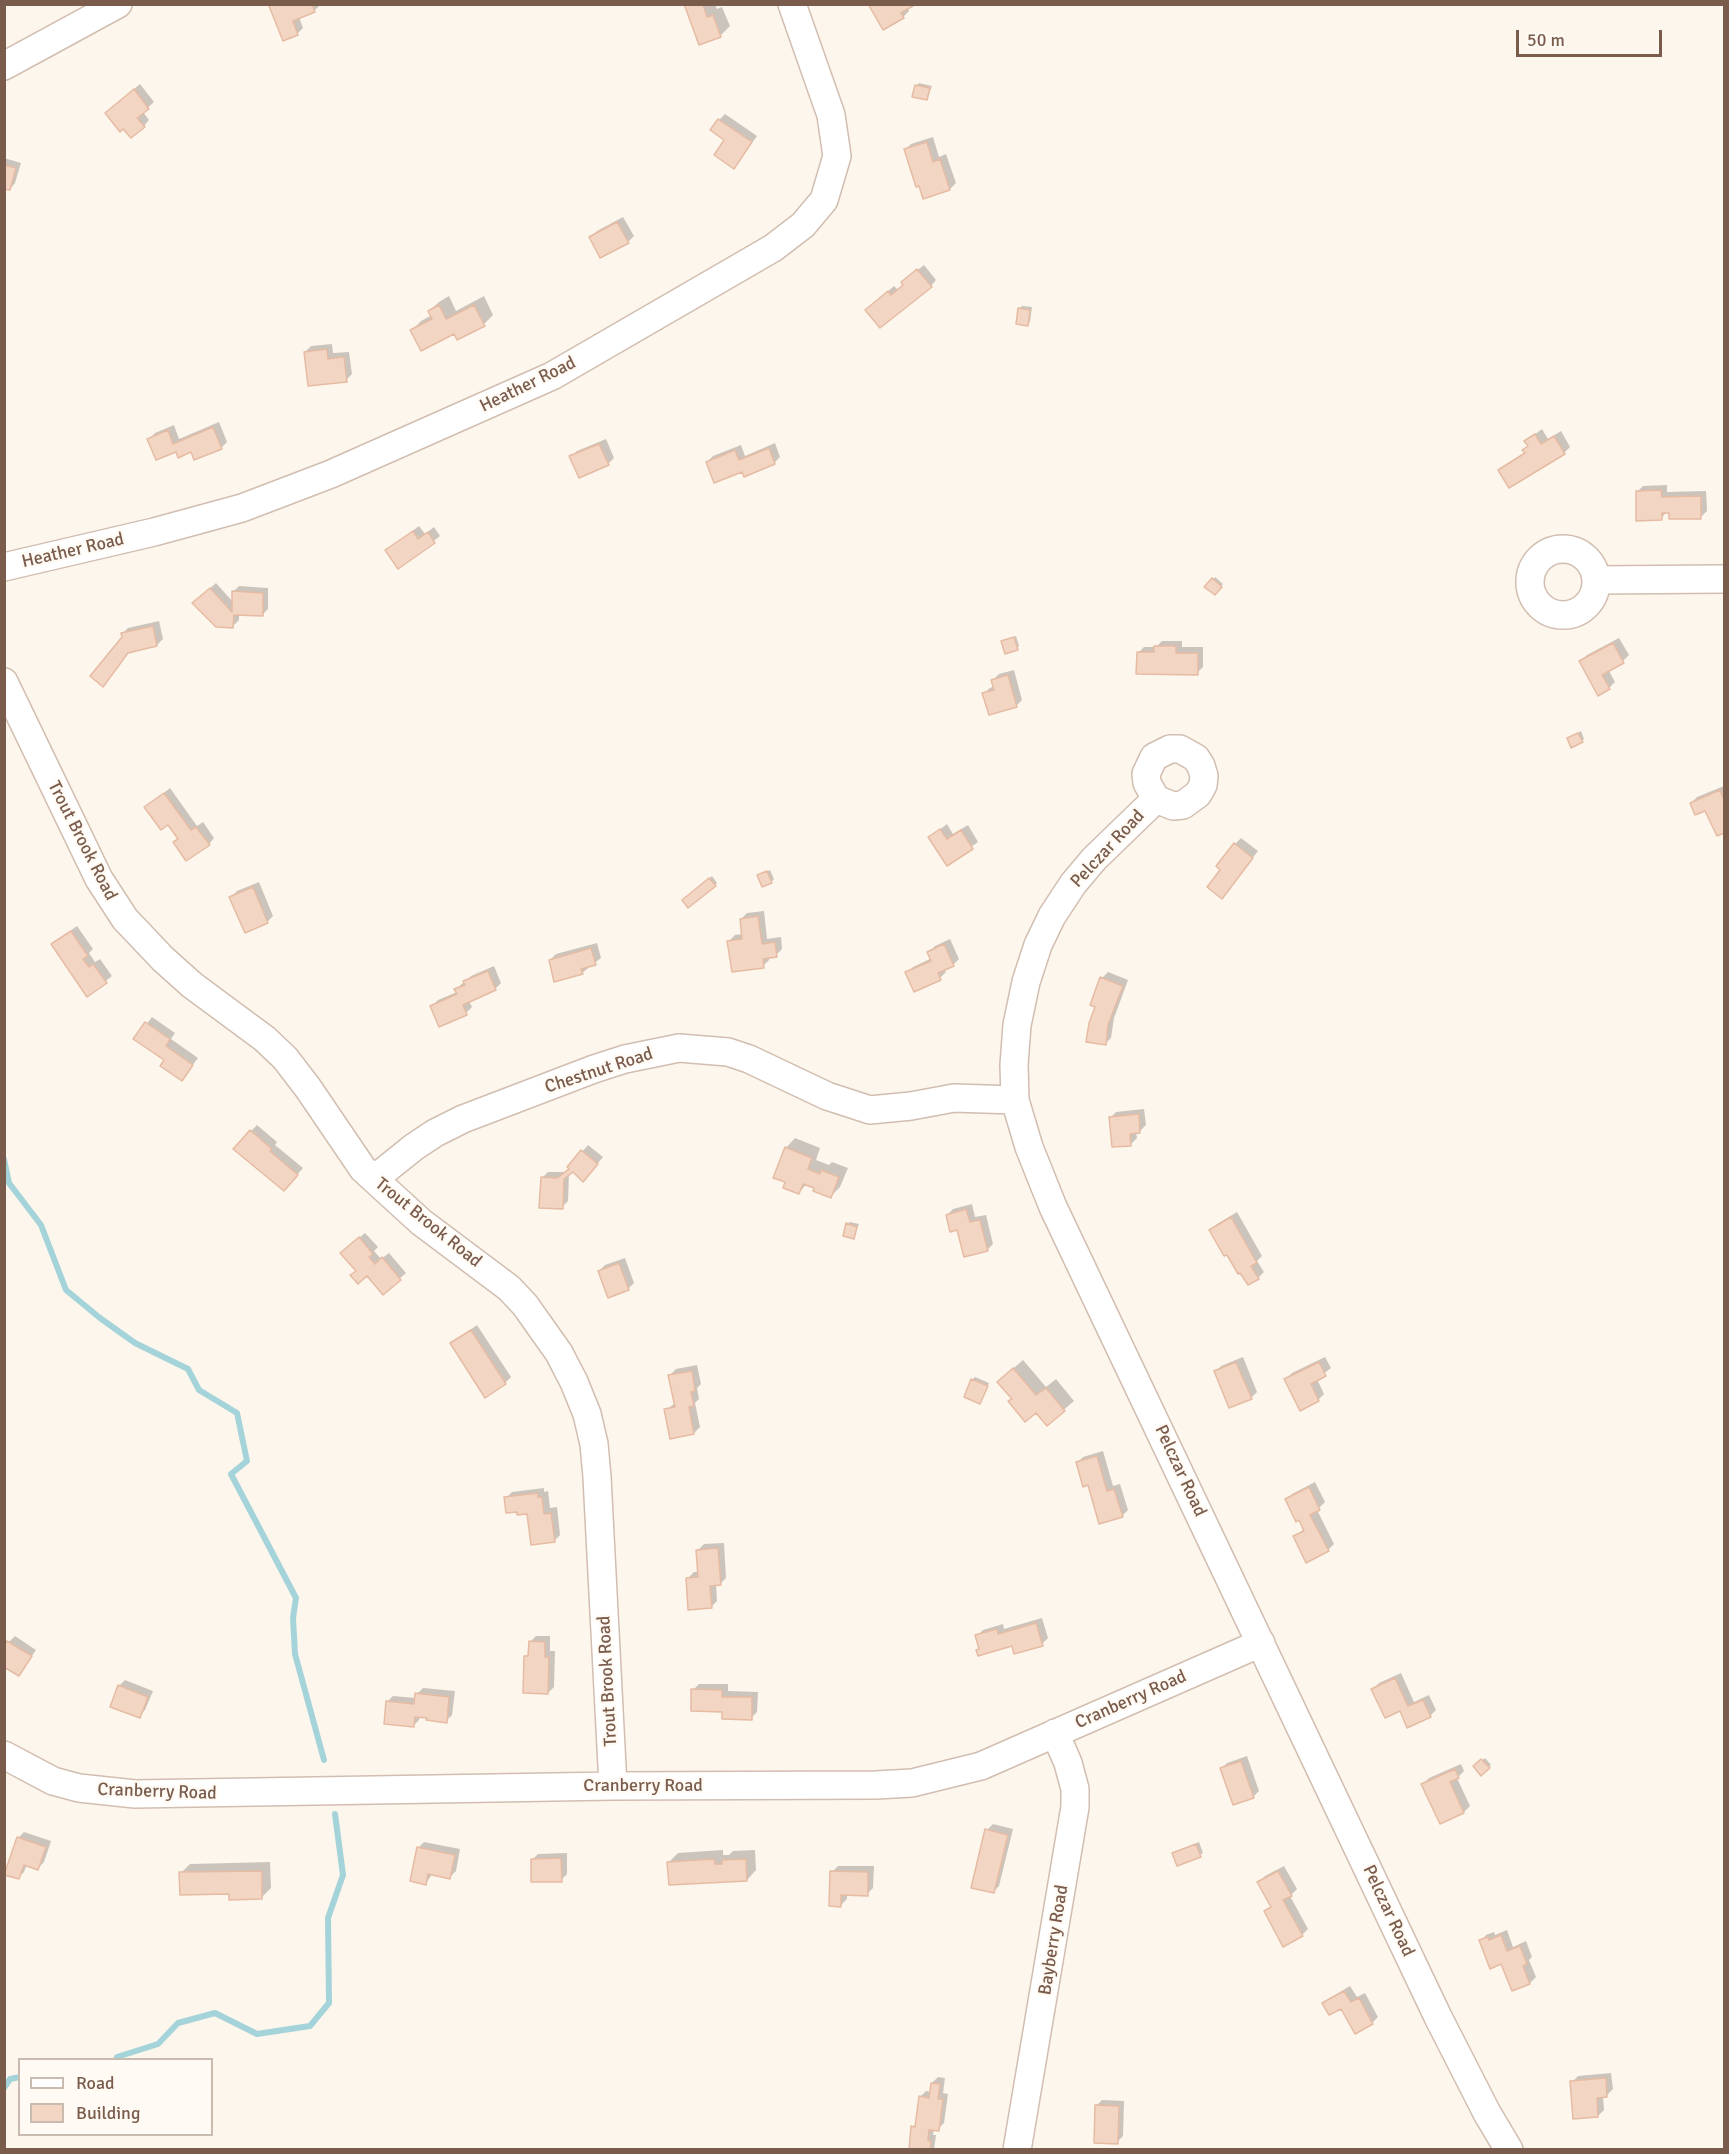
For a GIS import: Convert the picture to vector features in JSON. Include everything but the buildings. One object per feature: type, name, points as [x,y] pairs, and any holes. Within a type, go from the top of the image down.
[{"type":"street","points":[[4,66],[118,4]]},
{"type":"street","name":"Heather Road","points":[[4,567],[154,532],[242,508],[331,474],[552,376],[772,248],[802,225],[824,200],[837,156],[831,115],[792,4]]},
{"type":"street","points":[[1596,580],[1725,579]]},
{"type":"street","name":"Trout Brook Road","points":[[4,682],[99,879],[125,919],[163,959],[192,985],[266,1039],[285,1058],[363,1169],[422,1222],[509,1288],[525,1305],[559,1353],[574,1382],[594,1444],[613,1786]]},
{"type":"street","name":"Pelczar Road","points":[[1156,799],[1094,859],[1073,884],[1038,945],[1026,982],[1017,1025],[1014,1065],[1015,1101],[1029,1147],[1053,1207],[1438,2017],[1487,2113],[1509,2150]]},
{"type":"street","name":"Chestnut Road","points":[[374,1179],[414,1147],[463,1119],[625,1059],[679,1048],[728,1052],[749,1059],[827,1096],[870,1110],[911,1106],[954,1098],[1015,1101]]},
{"type":"street","name":"Cranberry Road","points":[[4,1755],[53,1780],[79,1788],[135,1794],[912,1783],[981,1766],[1261,1643]]},
{"type":"street","name":"Bayberry Road","points":[[1017,2150],[1075,1807],[1075,1789],[1068,1763],[1055,1733]]},
{"type":"waterway","points":[[4,1159],[9,1183],[41,1225],[66,1290],[135,1343],[188,1369],[199,1390],[237,1413],[247,1461],[231,1474],[296,1598],[293,1618],[295,1654],[324,1760]]},
{"type":"waterway","points":[[117,2058],[158,2044],[178,2023],[215,2013],[257,2034],[310,2026],[329,2003],[328,1918],[343,1875],[335,1814]]},
{"type":"waterway","points":[[4,2088],[10,2079],[18,2077]]}]
